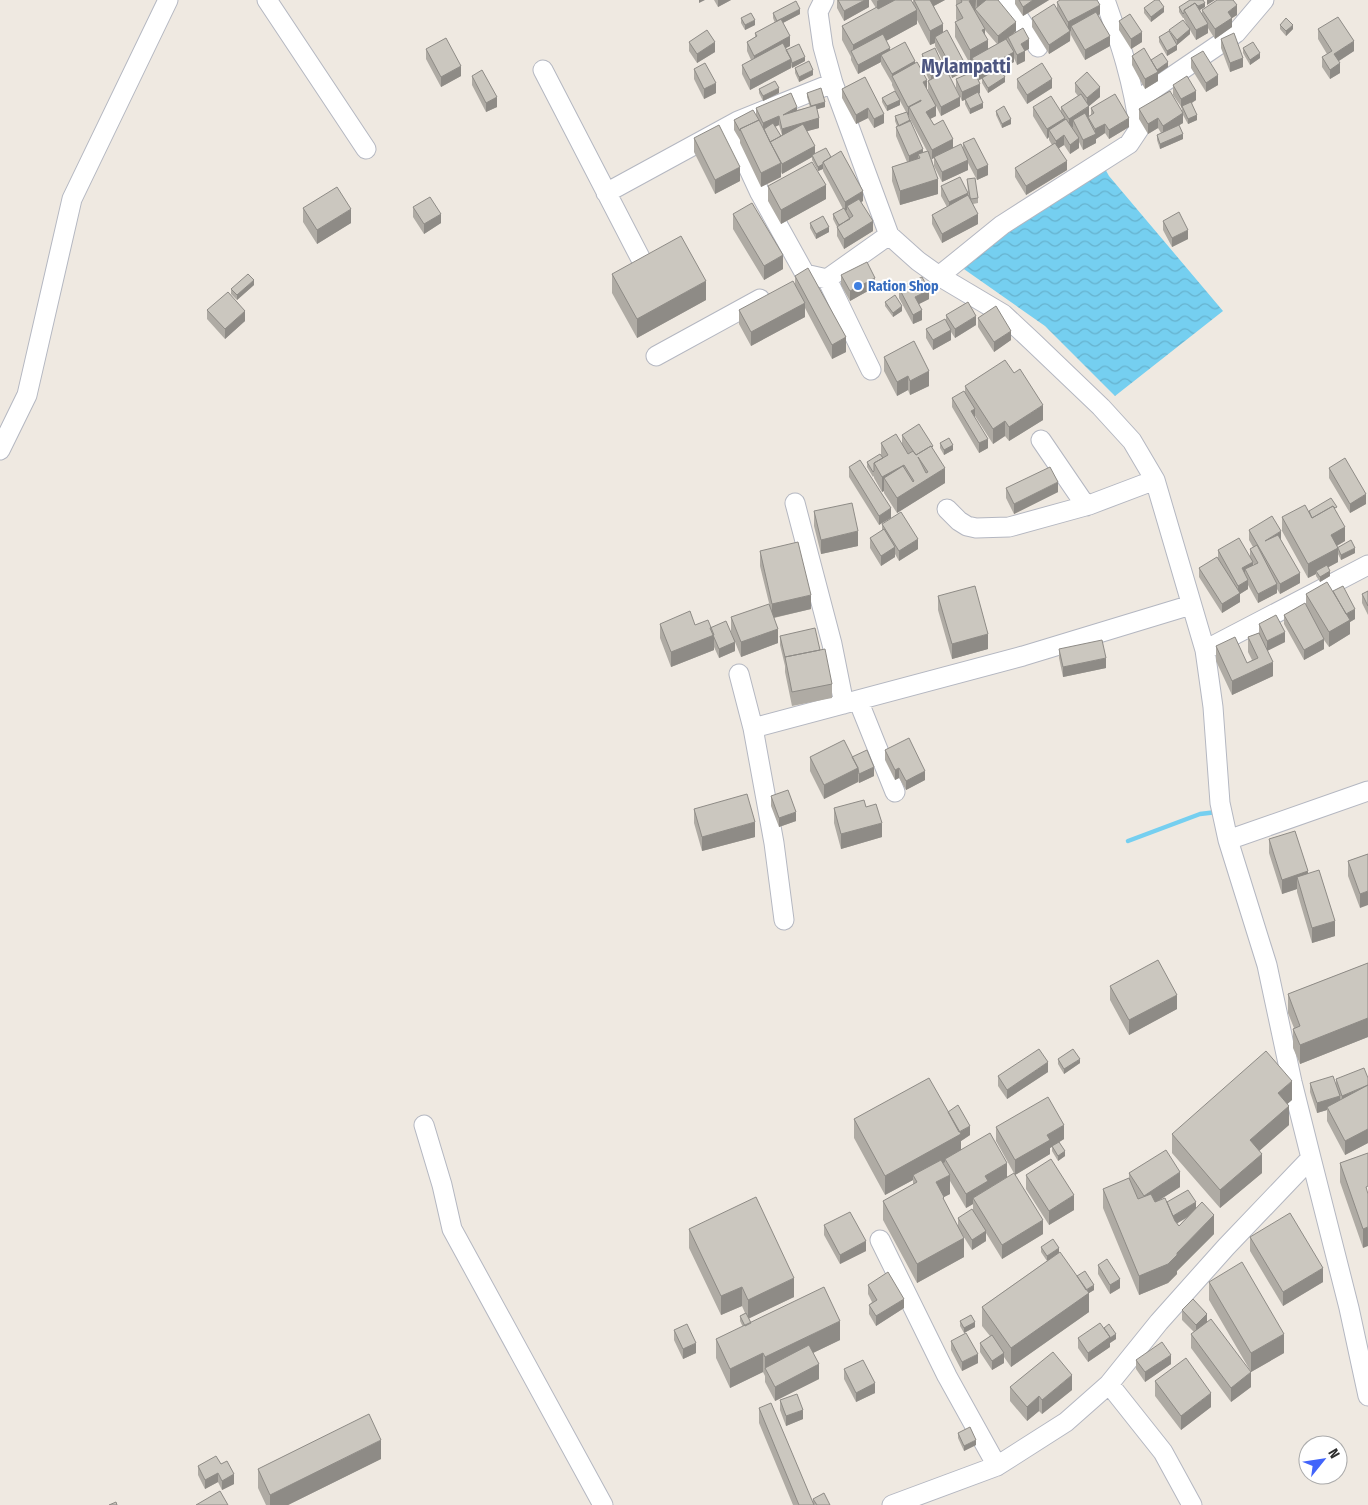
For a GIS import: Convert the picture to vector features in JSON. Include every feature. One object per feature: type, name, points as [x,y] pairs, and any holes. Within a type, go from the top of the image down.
[{"type":"street","points":[[0,450],[27,395],[71,202],[168,0]]},
{"type":"street","points":[[267,0],[366,149]]},
{"type":"street","points":[[824,0],[818,12],[823,47],[833,83],[889,235],[918,261],[939,276],[1003,314],[1101,407],[1132,441],[1155,480],[1205,650],[1213,707],[1221,811],[1228,840],[1267,965],[1292,1082],[1349,1308],[1368,1396]]},
{"type":"street","points":[[1007,0],[1038,47]]},
{"type":"street","points":[[939,276],[1002,225],[1129,144],[1139,129],[1136,101],[1131,80],[1105,0]]},
{"type":"street","points":[[1136,101],[1236,33],[1264,0]]},
{"type":"street","points":[[543,70],[645,268]]},
{"type":"street","points":[[606,193],[738,121],[833,83]]},
{"type":"street","points":[[728,126],[760,193],[805,274]]},
{"type":"street","points":[[656,356],[805,274],[827,279],[889,235]]},
{"type":"street","points":[[827,279],[871,370]]},
{"type":"street","points":[[1041,440],[1086,506]]},
{"type":"street","points":[[947,509],[967,526],[976,528],[1009,526],[1086,506],[1155,480]]},
{"type":"street","points":[[795,503],[832,644],[852,702],[895,792]]},
{"type":"street","points":[[1205,650],[1368,566]]},
{"type":"street","points":[[753,728],[1023,656],[1191,605]]},
{"type":"street","points":[[739,674],[753,728],[774,843],[784,920]]},
{"type":"street","points":[[1228,840],[1368,791]]},
{"type":"street","points":[[1275,1003],[1294,997]]},
{"type":"street","points":[[424,1125],[442,1185],[452,1228],[603,1505]]},
{"type":"street","points":[[892,1505],[997,1466],[1066,1422],[1109,1384],[1159,1322],[1226,1246],[1310,1158]]},
{"type":"street","points":[[880,1240],[947,1376],[997,1466]]},
{"type":"street","points":[[1109,1384],[1163,1452],[1192,1505]]},
{"type":"water","points":[[1104,167],[1109,176],[1223,311],[1115,396],[1045,326],[961,267],[1052,199]]},
{"type":"building","points":[[838,0],[865,0],[844,11]]},
{"type":"building","points":[[895,0],[911,0],[917,10],[853,45],[842,26],[877,7],[878,9]]},
{"type":"building","points":[[914,0],[930,0],[943,24],[930,31]]},
{"type":"building","points":[[961,0],[972,0],[969,1],[985,29],[982,30],[988,40],[970,50],[955,22],[963,18],[956,5],[962,2]]},
{"type":"building","points":[[986,0],[998,0],[1016,22],[998,36],[975,9]]},
{"type":"building","points":[[1019,0],[1033,0],[1023,7]]},
{"type":"building","points":[[1060,0],[1097,0],[1100,5],[1068,22],[1057,2]]},
{"type":"building","points":[[1155,0],[1159,0],[1164,7],[1151,17],[1144,8]]},
{"type":"building","points":[[1190,0],[1203,0],[1205,3],[1198,6],[1195,3],[1184,10],[1183,14],[1179,7]]},
{"type":"building","points":[[1217,0],[1233,0],[1237,5],[1228,12],[1232,18],[1215,29],[1202,10]]},
{"type":"building","points":[[796,1],[800,9],[777,21],[773,13]]},
{"type":"building","points":[[1195,3],[1208,24],[1196,30],[1184,10]]},
{"type":"building","points":[[1054,4],[1070,31],[1049,45],[1032,18]]},
{"type":"building","points":[[1096,12],[1110,36],[1085,50],[1071,26]]},
{"type":"building","points":[[751,13],[755,20],[745,25],[741,18]]},
{"type":"building","points":[[1130,14],[1142,32],[1131,39],[1119,21]]},
{"type":"building","points":[[1338,17],[1354,41],[1334,54],[1340,63],[1330,70],[1322,57],[1332,51],[1318,29]]},
{"type":"building","points":[[1286,18],[1293,25],[1286,31],[1280,25]]},
{"type":"building","points":[[781,19],[790,36],[754,56],[747,42],[757,36],[755,33]]},
{"type":"building","points":[[1183,20],[1190,29],[1177,40],[1169,30]]},
{"type":"building","points":[[1023,28],[1029,39],[1021,44],[1025,51],[1017,55],[1008,37]]},
{"type":"building","points":[[707,30],[715,42],[697,54],[689,42]]},
{"type":"building","points":[[947,30],[964,62],[952,68],[935,37]]},
{"type":"building","points":[[1169,31],[1177,45],[1167,51],[1159,37]]},
{"type":"building","points":[[1234,33],[1243,58],[1230,63],[1221,39]]},
{"type":"building","points":[[883,34],[890,48],[858,65],[851,51]]},
{"type":"building","points":[[446,38],[461,66],[441,77],[426,49]]},
{"type":"building","points":[[1006,39],[1014,52],[979,71],[972,58]]},
{"type":"building","points":[[905,42],[915,61],[892,74],[881,55]]},
{"type":"building","points":[[1253,42],[1260,53],[1250,60],[1243,48]]},
{"type":"building","points":[[783,43],[791,59],[750,80],[742,65]]},
{"type":"building","points":[[799,44],[805,57],[792,63],[786,50]]},
{"type":"building","points":[[935,48],[945,70],[931,76],[922,54]]},
{"type":"building","points":[[1144,48],[1158,72],[1145,79],[1132,56]]},
{"type":"building","points":[[1203,51],[1218,75],[1206,83],[1191,58]]},
{"type":"building","points":[[1162,53],[1168,62],[1157,70],[1151,60]]},
{"type":"building","points":[[809,61],[813,70],[799,77],[795,68]]},
{"type":"building","points":[[917,62],[927,80],[923,82],[936,106],[926,112],[934,125],[943,120],[953,139],[932,150],[909,107],[921,100],[908,107],[892,76]]},
{"type":"building","points":[[705,63],[716,83],[704,89],[694,69]]},
{"type":"building","points":[[1042,63],[1052,79],[1027,95],[1017,79]]},
{"type":"building","points":[[999,68],[1005,77],[988,88],[982,78]]},
{"type":"building","points":[[482,70],[497,97],[486,103],[472,76]]},
{"type":"building","points":[[947,71],[960,97],[941,107],[928,81]]},
{"type":"building","points":[[974,71],[980,84],[962,92],[956,79]]},
{"type":"building","points":[[1087,72],[1100,87],[1087,98],[1075,83]]},
{"type":"building","points":[[1187,76],[1196,91],[1181,99],[1173,85]]},
{"type":"building","points":[[865,77],[884,114],[874,119],[868,108],[856,115],[842,89]]},
{"type":"building","points":[[775,81],[779,88],[763,96],[759,89]]},
{"type":"building","points":[[821,88],[825,102],[811,106],[807,93]]},
{"type":"building","points":[[895,91],[900,100],[887,106],[882,98]]},
{"type":"building","points":[[1170,91],[1183,113],[1163,126],[1158,118],[1148,124],[1139,109]]},
{"type":"building","points":[[978,92],[983,103],[970,109],[965,99]]},
{"type":"building","points":[[791,93],[797,107],[783,115],[816,105],[819,118],[782,129],[779,116],[763,123],[756,108]]},
{"type":"building","points":[[1081,94],[1089,106],[1069,119],[1061,107]]},
{"type":"building","points":[[1115,94],[1129,118],[1109,130],[1105,124],[1095,129],[1088,117],[1094,113],[1091,108]]},
{"type":"building","points":[[1051,96],[1065,118],[1047,129],[1033,107]]},
{"type":"building","points":[[1191,102],[1197,115],[1188,119],[1182,106]]},
{"type":"building","points":[[1004,106],[1011,119],[1002,124],[996,111]]},
{"type":"building","points":[[753,110],[759,120],[740,129],[740,131],[734,120]]},
{"type":"building","points":[[907,112],[910,121],[899,126],[895,116]]},
{"type":"building","points":[[1085,113],[1096,134],[1083,140],[1073,120]]},
{"type":"building","points":[[1066,119],[1079,138],[1070,145],[1064,135],[1056,141],[1049,130]]},
{"type":"building","points":[[759,120],[781,163],[761,173],[740,129]]},
{"type":"building","points":[[910,120],[923,149],[909,156],[896,127]]},
{"type":"building","points":[[773,123],[781,136],[770,142],[764,129]]},
{"type":"building","points":[[803,124],[815,146],[782,164],[770,142]]},
{"type":"building","points":[[719,125],[740,167],[715,180],[694,138]]},
{"type":"building","points":[[1179,125],[1183,134],[1160,144],[1157,135]]},
{"type":"building","points":[[974,138],[988,165],[977,170],[963,143]]},
{"type":"building","points":[[1055,143],[1067,161],[1026,186],[1015,168]]},
{"type":"building","points":[[961,144],[968,160],[942,172],[934,157]]},
{"type":"building","points":[[826,148],[831,157],[818,167],[812,155]]},
{"type":"building","points":[[841,151],[863,191],[845,202],[823,162]]},
{"type":"building","points":[[928,151],[938,179],[900,191],[892,167],[920,158],[918,154]]},
{"type":"building","points":[[812,162],[826,185],[781,210],[768,186]]},
{"type":"building","points":[[960,177],[968,193],[949,202],[941,186]]},
{"type":"building","points":[[975,178],[978,198],[971,199],[967,179]]},
{"type":"building","points":[[337,187],[351,209],[317,230],[303,208]]},
{"type":"building","points":[[968,195],[978,214],[942,234],[932,215]]},
{"type":"building","points":[[430,197],[441,214],[424,224],[413,207]]},
{"type":"building","points":[[859,199],[873,221],[844,239],[837,227],[853,216],[847,206]]},
{"type":"building","points":[[752,203],[783,255],[764,266],[733,214]]},
{"type":"building","points":[[844,208],[850,219],[839,225],[833,214]]},
{"type":"building","points":[[1179,212],[1188,230],[1172,238],[1163,221]]},
{"type":"building","points":[[823,216],[829,227],[816,234],[810,223]]},
{"type":"building","points":[[681,236],[706,281],[637,319],[612,274]]},
{"type":"building","points":[[867,262],[875,278],[850,291],[841,275]]},
{"type":"building","points":[[808,268],[846,337],[832,345],[795,276]]},
{"type":"building","points":[[248,274],[254,280],[237,295],[231,289]]},
{"type":"building","points":[[922,277],[929,290],[915,297],[922,310],[913,315],[899,288]]},
{"type":"building","points":[[793,281],[805,303],[751,332],[739,310]]},
{"type":"building","points":[[228,292],[245,311],[225,329],[207,310]]},
{"type":"building","points":[[895,295],[902,306],[893,313],[885,302]]},
{"type":"building","points":[[968,302],[976,316],[955,329],[946,315]]},
{"type":"building","points":[[996,306],[1011,331],[994,342],[978,318]]},
{"type":"building","points":[[945,319],[951,330],[933,340],[926,329]]},
{"type":"building","points":[[914,341],[929,371],[910,381],[908,376],[897,382],[884,357]]},
{"type":"building","points":[[1005,360],[1014,373],[1020,369],[1043,405],[1009,427],[1005,421],[993,429],[965,386]]},
{"type":"building","points":[[964,391],[975,409],[971,411],[988,439],[979,443],[952,398]]},
{"type":"building","points":[[919,424],[933,446],[916,455],[902,435]]},
{"type":"building","points":[[896,434],[908,454],[913,451],[916,455],[931,446],[945,468],[897,498],[884,478],[903,466],[914,481],[904,465],[882,477],[874,463],[888,455],[881,443]],"holes":[[[918,457],[928,472],[926,473]]]},
{"type":"building","points":[[949,438],[953,445],[944,450],[940,443]]},
{"type":"building","points":[[880,454],[883,458],[874,463],[873,472],[867,462]]},
{"type":"building","points":[[1345,458],[1366,494],[1350,504],[1329,468]]},
{"type":"building","points":[[860,460],[891,508],[879,516],[849,467]]},
{"type":"building","points":[[1050,467],[1058,482],[1014,504],[1006,488]]},
{"type":"building","points":[[1331,498],[1337,507],[1333,506],[1312,518],[1309,511]]},
{"type":"building","points":[[852,503],[858,531],[821,540],[814,511]]},
{"type":"building","points":[[1305,505],[1312,518],[1333,506],[1345,527],[1331,535],[1338,548],[1308,564],[1282,517]]},
{"type":"building","points":[[901,512],[918,539],[899,551],[882,524]]},
{"type":"building","points":[[1272,516],[1281,531],[1265,541],[1278,535],[1300,573],[1280,584],[1249,530]]},
{"type":"building","points":[[884,529],[895,547],[881,556],[870,538]]},
{"type":"building","points":[[1239,538],[1253,562],[1242,568],[1248,580],[1238,586],[1218,550]]},
{"type":"building","points":[[1351,540],[1355,548],[1341,555],[1337,548]]},
{"type":"building","points":[[798,542],[811,595],[772,604],[760,551]]},
{"type":"building","points":[[1257,545],[1277,584],[1258,594],[1245,569],[1258,563],[1250,549]]},
{"type":"building","points":[[1217,557],[1240,593],[1222,604],[1199,568]]},
{"type":"building","points":[[1327,565],[1330,571],[1320,577],[1316,571]]},
{"type":"building","points":[[1327,582],[1350,620],[1329,632],[1306,594]]},
{"type":"building","points":[[975,586],[988,634],[952,644],[938,596]]},
{"type":"building","points":[[1343,586],[1355,609],[1346,614],[1333,591]]},
{"type":"building","points":[[1368,591],[1368,606],[1362,594]]},
{"type":"building","points":[[1305,603],[1324,639],[1304,650],[1284,615]]},
{"type":"building","points":[[769,604],[778,629],[741,642],[731,617]]},
{"type":"building","points":[[690,611],[695,625],[708,620],[714,635],[671,652],[660,624]]},
{"type":"building","points":[[1276,615],[1285,632],[1267,641],[1259,624]]},
{"type":"building","points":[[726,621],[735,642],[719,649],[710,628]]},
{"type":"building","points":[[815,628],[820,650],[785,657],[780,636]]},
{"type":"building","points":[[1259,633],[1273,662],[1232,681],[1216,646],[1235,637],[1247,663],[1258,658],[1248,637]]},
{"type":"building","points":[[1102,640],[1106,658],[1063,667],[1059,649]]},
{"type":"building","points":[[825,649],[832,684],[792,692],[785,657]]},
{"type":"building","points":[[909,738],[925,771],[906,781],[899,768],[895,770],[885,750]]},
{"type":"building","points":[[844,740],[858,768],[824,785],[810,757]]},
{"type":"building","points":[[867,750],[874,767],[859,774],[852,757]]},
{"type":"building","points":[[788,790],[796,812],[779,818],[771,796]]},
{"type":"building","points":[[747,794],[755,822],[702,837],[694,809]]},
{"type":"building","points":[[864,800],[866,807],[876,804],[882,823],[841,834],[834,808]]},
{"type":"building","points":[[1295,831],[1308,871],[1282,880],[1269,839]]},
{"type":"building","points":[[1368,854],[1368,891],[1360,894],[1348,861]]},
{"type":"building","points":[[1319,870],[1335,921],[1312,928],[1297,877]]},
{"type":"building","points":[[1158,960],[1177,995],[1129,1020],[1110,986]]},
{"type":"building","points":[[1368,963],[1368,1018],[1300,1045],[1293,1029],[1300,1026],[1288,994]]},
{"type":"building","points":[[1039,1049],[1048,1062],[1007,1090],[998,1076]]},
{"type":"building","points":[[1073,1049],[1080,1059],[1064,1069],[1058,1059]]},
{"type":"building","points":[[1266,1051],[1292,1081],[1278,1093],[1289,1106],[1250,1140],[1262,1154],[1220,1190],[1172,1134]]},
{"type":"building","points":[[1364,1068],[1368,1078],[1368,1085],[1342,1096],[1336,1079]]},
{"type":"building","points":[[1333,1076],[1340,1096],[1317,1103],[1310,1083]]},
{"type":"building","points":[[929,1078],[961,1134],[885,1176],[854,1119]]},
{"type":"building","points":[[1368,1085],[1368,1129],[1345,1141],[1327,1107]]},
{"type":"building","points":[[1048,1097],[1064,1125],[1047,1135],[1050,1140],[1015,1160],[996,1127]]},
{"type":"building","points":[[958,1105],[970,1126],[959,1132],[948,1112]]},
{"type":"building","points":[[990,1133],[1007,1163],[985,1176],[988,1181],[966,1194],[945,1159]]},
{"type":"building","points":[[1059,1142],[1065,1151],[1058,1156],[1052,1146]]},
{"type":"building","points":[[1166,1150],[1180,1172],[1144,1196],[1129,1173]]},
{"type":"building","points":[[1368,1153],[1368,1186],[1366,1187],[1368,1194],[1368,1227],[1363,1229],[1340,1163]]},
{"type":"building","points":[[1051,1159],[1074,1195],[1049,1211],[1026,1175]]},
{"type":"building","points":[[941,1160],[950,1175],[936,1182],[964,1238],[917,1264],[883,1201],[917,1182],[913,1175]]},
{"type":"building","points":[[1014,1173],[1043,1220],[1002,1245],[973,1198]]},
{"type":"building","points":[[1129,1178],[1138,1199],[1151,1194],[1155,1202],[1165,1198],[1179,1226],[1202,1202],[1214,1215],[1168,1264],[1139,1276],[1103,1189]]},
{"type":"building","points":[[1188,1190],[1196,1202],[1173,1216],[1167,1202]]},
{"type":"building","points":[[756,1197],[794,1278],[748,1300],[742,1287],[721,1296],[689,1229]]},
{"type":"building","points":[[972,1209],[986,1231],[972,1240],[958,1218]]},
{"type":"building","points":[[850,1212],[866,1241],[840,1255],[824,1225]]},
{"type":"building","points":[[1290,1213],[1323,1268],[1283,1292],[1250,1237]]},
{"type":"building","points":[[1053,1239],[1059,1248],[1047,1256],[1041,1247]]},
{"type":"building","points":[[1060,1252],[1089,1293],[1011,1348],[982,1307]]},
{"type":"building","points":[[1107,1259],[1120,1279],[1110,1285],[1098,1265]]},
{"type":"building","points":[[1242,1262],[1284,1334],[1251,1353],[1209,1282]]},
{"type":"building","points":[[1085,1271],[1094,1285],[1086,1290],[1077,1276]]},
{"type":"building","points":[[888,1272],[904,1299],[876,1316],[869,1305],[877,1300],[868,1285]]},
{"type":"building","points":[[824,1287],[840,1321],[765,1357],[763,1353],[730,1369],[716,1339]]},
{"type":"building","points":[[1193,1299],[1207,1314],[1196,1325],[1182,1310]]},
{"type":"building","points":[[746,1313],[751,1323],[745,1326],[740,1316]]},
{"type":"building","points":[[971,1315],[975,1322],[964,1328],[960,1321]]},
{"type":"building","points":[[1211,1319],[1251,1372],[1231,1388],[1191,1334]]},
{"type":"building","points":[[1100,1323],[1110,1337],[1088,1353],[1078,1338]]},
{"type":"building","points":[[687,1324],[696,1343],[683,1349],[674,1330]]},
{"type":"building","points":[[1109,1324],[1116,1334],[1110,1338],[1104,1328]]},
{"type":"building","points":[[966,1333],[978,1354],[962,1362],[951,1341]]},
{"type":"building","points":[[992,1335],[1004,1353],[992,1361],[980,1343]]},
{"type":"building","points":[[1162,1342],[1171,1355],[1145,1372],[1136,1360]]},
{"type":"building","points":[[809,1345],[819,1364],[775,1387],[765,1368]]},
{"type":"building","points":[[1053,1352],[1072,1375],[1042,1400],[1039,1396],[1027,1407],[1010,1387]]},
{"type":"building","points":[[1186,1358],[1211,1393],[1181,1416],[1155,1381]]},
{"type":"building","points":[[863,1360],[875,1383],[856,1393],[844,1369]]},
{"type":"building","points":[[797,1394],[803,1410],[786,1416],[780,1400]]},
{"type":"building","points":[[771,1403],[814,1505],[799,1505],[759,1408]]},
{"type":"building","points":[[369,1414],[381,1440],[270,1495],[258,1469]]},
{"type":"building","points":[[970,1427],[976,1440],[964,1446],[958,1433]]},
{"type":"building","points":[[216,1456],[221,1464],[227,1461],[234,1474],[222,1481],[218,1473],[205,1480],[198,1466]]},
{"type":"building","points":[[220,1491],[228,1505],[196,1505]]},
{"type":"building","points":[[824,1493],[830,1505],[817,1505],[813,1499]]},
{"type":"waterway","points":[[1128,841],[1200,814],[1217,812]]},
{"type":"place","name":"Ration Shop","points":[[858,286]]},
{"type":"district","name":"Mylampatti","points":[[966,66]]}]
